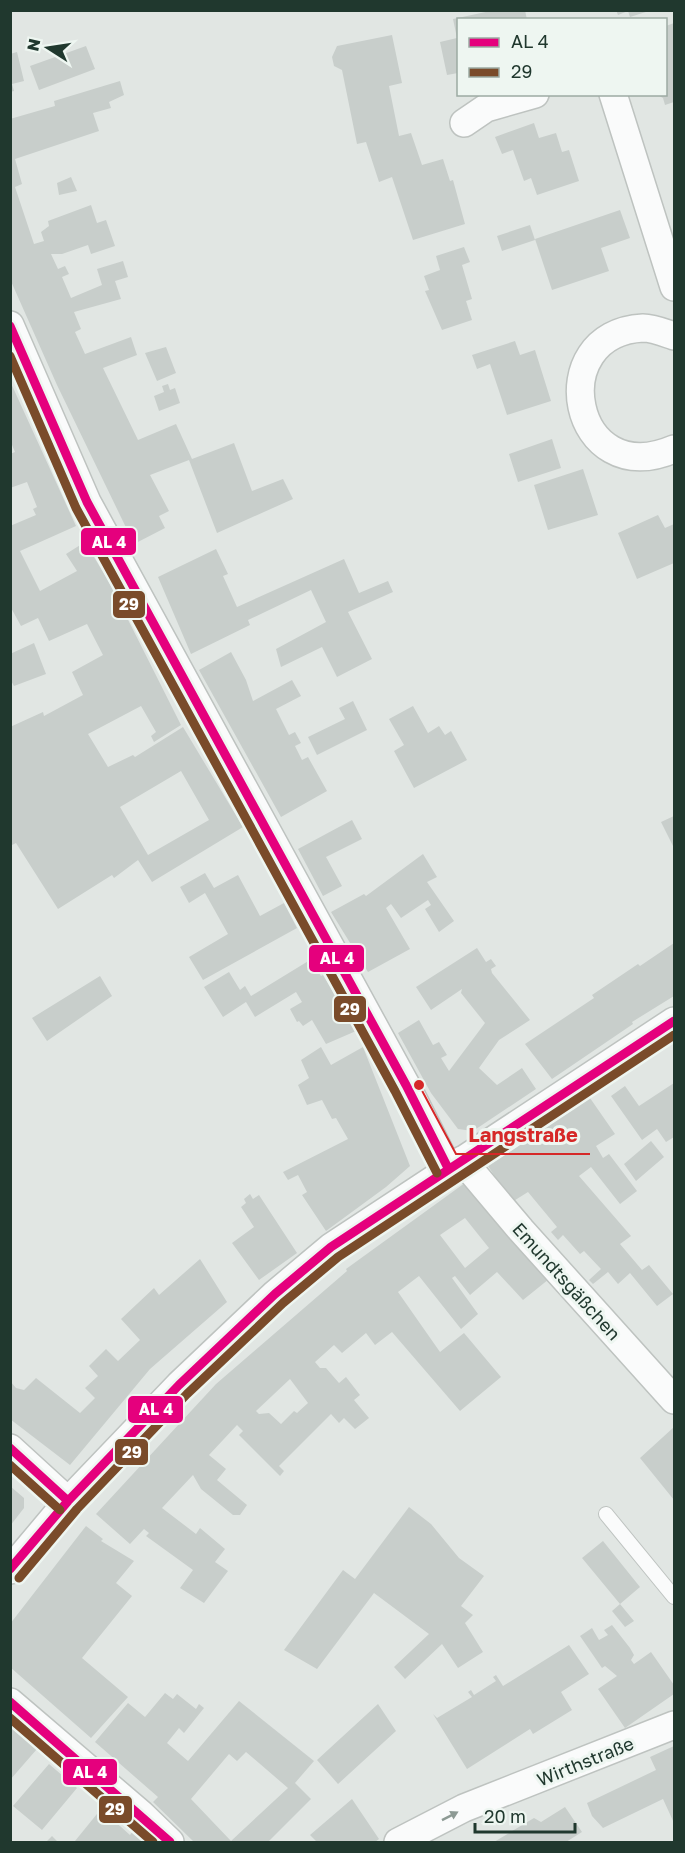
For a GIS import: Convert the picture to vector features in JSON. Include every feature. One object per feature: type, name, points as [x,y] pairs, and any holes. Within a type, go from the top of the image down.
[{"type":"street","points":[[464,123],[486,108],[528,96]]},
{"type":"street","points":[[614,96],[675,287]]},
{"type":"street","name":"Emundtsgäßchen","points":[[10,326],[87,502],[406,1085],[455,1164],[521,1230],[675,1401]]},
{"type":"street","points":[[674,335],[645,328],[615,335],[591,354],[579,383],[582,413],[598,439],[624,456],[654,458],[675,449]]},
{"type":"street","points":[[10,1570],[68,1501],[179,1385],[275,1294],[331,1247],[675,1021]]},
{"type":"street","points":[[10,1448],[68,1501]]},
{"type":"street","points":[[10,1702],[141,1814],[170,1842]]},
{"type":"street","name":"Wirthstraße","points":[[398,1842],[464,1808],[675,1725]]},
{"type":"lane","points":[[606,1514],[675,1596]]},
{"type":"building","points":[[495,10],[525,10],[527,18],[458,18]]},
{"type":"building","points":[[616,10],[649,11],[630,17],[628,11],[618,15]]},
{"type":"building","points":[[457,18],[457,38],[453,19]]},
{"type":"building","points":[[674,23],[674,102],[665,105],[663,98],[660,96],[667,96],[667,26]]},
{"type":"building","points":[[392,35],[402,83],[389,86],[399,136],[411,133],[422,165],[443,159],[450,181],[453,180],[465,224],[413,240],[392,177],[379,182],[366,142],[357,144],[342,70],[334,66],[332,57],[337,46]]},
{"type":"building","points":[[457,38],[457,73],[447,75],[440,42]]},
{"type":"building","points":[[86,46],[95,69],[39,90],[30,66]]},
{"type":"building","points":[[17,52],[24,81],[12,84],[14,91],[10,92],[10,54]]},
{"type":"building","points":[[120,81],[124,95],[109,102],[111,108],[93,113],[99,131],[15,159],[22,184],[15,187],[34,244],[44,241],[41,232],[49,226],[48,221],[91,205],[97,223],[106,220],[115,246],[91,254],[88,245],[62,254],[51,254],[58,269],[65,266],[69,274],[62,277],[71,298],[102,285],[97,269],[123,261],[128,277],[115,281],[121,299],[74,312],[81,329],[75,332],[85,354],[131,337],[137,355],[103,368],[138,440],[176,424],[192,459],[234,443],[252,491],[283,479],[293,499],[217,533],[189,460],[150,475],[169,511],[159,516],[165,528],[134,544],[57,385],[10,279],[10,119],[55,106],[54,101]]},
{"type":"building","points":[[534,123],[539,138],[556,133],[562,152],[569,150],[579,181],[537,195],[531,178],[524,181],[513,150],[502,154],[495,137]]},
{"type":"building","points":[[71,177],[77,191],[59,195],[57,183]]},
{"type":"building","points":[[620,210],[630,238],[601,248],[609,271],[552,290],[535,239]]},
{"type":"building","points":[[530,225],[535,240],[502,251],[497,236]]},
{"type":"building","points":[[464,247],[470,262],[462,265],[472,299],[466,301],[472,320],[442,330],[425,291],[429,290],[424,276],[440,270],[436,256]]},
{"type":"building","points":[[515,341],[520,355],[535,350],[551,401],[507,415],[490,364],[477,369],[472,355]]},
{"type":"building","points":[[166,347],[176,373],[157,381],[145,353]]},
{"type":"building","points":[[10,381],[76,526],[20,551],[40,591],[77,571],[66,554],[85,542],[109,582],[181,725],[154,742],[151,736],[156,732],[141,706],[88,734],[108,767],[133,755],[135,757],[183,727],[243,827],[152,882],[138,860],[114,878],[112,875],[58,909],[16,843],[10,846],[10,727],[43,712],[44,716],[83,695],[72,672],[103,655],[87,624],[49,641],[38,618],[21,626],[10,606],[10,526],[36,515],[33,509],[37,507],[27,482],[10,488],[10,454],[15,452],[10,440]],"holes":[[[181,771],[209,820],[148,855],[120,807]]]},
{"type":"building","points":[[168,384],[170,390],[175,388],[180,403],[159,411],[154,396],[164,392],[162,386]]},
{"type":"building","points":[[552,439],[561,468],[518,482],[509,454]]},
{"type":"building","points":[[583,469],[598,515],[548,530],[534,485]]},
{"type":"building","points":[[658,515],[665,528],[674,524],[674,563],[637,579],[618,533]]},
{"type":"building","points":[[216,549],[228,574],[223,576],[237,607],[344,559],[359,593],[388,581],[393,592],[348,612],[372,659],[337,677],[322,647],[281,667],[276,649],[326,622],[311,590],[248,620],[250,625],[191,654],[158,577]]},
{"type":"building","points":[[34,643],[46,674],[14,686],[10,679],[10,654]]},
{"type":"building","points":[[231,652],[246,680],[253,701],[292,680],[301,696],[276,709],[289,735],[295,732],[301,743],[295,746],[302,760],[308,757],[327,791],[281,817],[199,670]]},
{"type":"building","points":[[353,701],[367,730],[317,755],[308,737],[345,719],[339,708]]},
{"type":"building","points":[[413,706],[428,733],[439,726],[445,735],[451,731],[467,760],[414,788],[394,751],[404,745],[389,719]]},
{"type":"building","points":[[674,816],[674,848],[661,822]]},
{"type":"building","points":[[352,820],[362,839],[326,857],[342,886],[323,896],[298,849]]},
{"type":"building","points":[[423,854],[437,877],[427,882],[454,921],[439,932],[425,909],[431,905],[428,900],[401,918],[391,904],[386,908],[410,949],[368,972],[331,912],[364,894],[366,896]]},
{"type":"building","points":[[205,873],[214,888],[238,875],[260,916],[284,903],[297,928],[203,980],[189,957],[228,934],[205,893],[189,903],[180,887]]},
{"type":"building","points":[[674,943],[674,996],[632,1022],[633,1024],[552,1079],[525,1044],[594,998],[592,995]]},
{"type":"building","points":[[477,948],[486,962],[491,959],[496,966],[491,969],[492,973],[530,1020],[499,1040],[479,1068],[497,1085],[522,1068],[536,1089],[473,1131],[458,1129],[431,1093],[398,1033],[419,1020],[433,1045],[439,1042],[447,1055],[441,1058],[449,1071],[485,1023],[461,993],[462,989],[431,1010],[416,987]]},
{"type":"building","points":[[310,960],[321,976],[323,975],[356,1031],[326,1044],[312,1020],[303,1026],[299,1021],[297,1022],[290,1009],[302,1002],[296,992],[255,1017],[246,1002],[223,1017],[204,987],[229,972],[240,990],[245,986],[251,996]]},
{"type":"building","points":[[100,976],[112,996],[47,1041],[32,1018]]},
{"type":"building","points":[[321,1047],[331,1065],[363,1047],[410,1166],[386,1187],[326,1231],[302,1195],[307,1192],[298,1175],[288,1180],[283,1172],[348,1139],[336,1118],[332,1119],[322,1100],[307,1105],[298,1085],[309,1078],[301,1060]]},
{"type":"building","points":[[674,1083],[674,1137],[666,1142],[657,1129],[642,1140],[611,1096],[625,1086],[639,1106]]},
{"type":"building","points":[[590,1098],[615,1134],[596,1146],[603,1158],[609,1154],[637,1191],[620,1204],[591,1167],[579,1176],[631,1236],[620,1244],[642,1270],[649,1265],[673,1294],[657,1306],[630,1273],[618,1284],[608,1272],[593,1284],[589,1280],[601,1269],[584,1251],[580,1254],[563,1235],[558,1240],[551,1232],[557,1227],[528,1192],[512,1202],[488,1166]]},
{"type":"building","points":[[651,1141],[664,1157],[636,1181],[624,1164]]},
{"type":"building","points":[[469,1180],[554,1275],[523,1300],[497,1272],[470,1295],[455,1276],[452,1278],[478,1314],[461,1329],[419,1276],[398,1292],[440,1352],[464,1333],[501,1377],[460,1411],[392,1332],[375,1345],[366,1333],[342,1353],[334,1345],[315,1362],[320,1368],[326,1368],[339,1383],[346,1377],[360,1395],[354,1400],[369,1418],[355,1429],[344,1418],[339,1423],[331,1414],[279,1466],[284,1471],[280,1476],[239,1435],[243,1431],[237,1425],[209,1455],[226,1469],[217,1480],[247,1505],[240,1515],[233,1515],[201,1489],[193,1475],[162,1508],[196,1534],[200,1528],[225,1549],[215,1562],[228,1571],[204,1603],[180,1588],[193,1570],[146,1536],[149,1533],[144,1529],[130,1544],[96,1514],[216,1384],[347,1271],[346,1269]],"holes":[[[465,1218],[489,1248],[465,1268],[440,1235]],[[290,1379],[308,1403],[297,1413],[294,1411],[281,1424],[269,1413],[259,1414],[256,1411]]]},
{"type":"building","points":[[250,1194],[253,1199],[259,1195],[297,1253],[259,1280],[232,1243],[254,1227],[241,1207],[246,1203],[244,1199]]},
{"type":"building","points":[[200,1259],[227,1302],[150,1369],[70,1465],[10,1419],[10,1381],[16,1388],[24,1390],[36,1378],[80,1413],[95,1398],[85,1388],[98,1376],[89,1366],[106,1349],[118,1361],[140,1340],[121,1319],[154,1288],[159,1295]]},
{"type":"building","points":[[674,1427],[674,1500],[640,1458]]},
{"type":"building","points":[[10,1486],[24,1498],[24,1508],[10,1526]]},
{"type":"building","points":[[409,1507],[431,1524],[459,1558],[484,1576],[461,1606],[473,1615],[465,1623],[483,1652],[458,1668],[442,1644],[405,1679],[394,1667],[429,1634],[374,1593],[317,1669],[284,1650],[343,1570],[355,1579]]},
{"type":"building","points":[[86,1526],[103,1539],[101,1541],[134,1561],[116,1583],[132,1596],[82,1658],[128,1697],[91,1738],[10,1667],[10,1624]]},
{"type":"building","points":[[603,1541],[640,1587],[620,1604],[582,1558]]},
{"type":"building","points":[[620,1604],[634,1621],[625,1627],[612,1611]]},
{"type":"building","points":[[612,1625],[634,1655],[631,1660],[634,1664],[651,1652],[674,1685],[674,1694],[625,1728],[598,1689],[617,1676],[605,1666],[602,1668],[580,1636],[592,1628],[599,1640],[608,1635],[604,1630]]},
{"type":"building","points":[[569,1645],[589,1674],[561,1692],[572,1710],[533,1734],[530,1729],[467,1769],[433,1714],[437,1718],[472,1697],[468,1692],[471,1690],[474,1695],[496,1681],[493,1677],[496,1675],[503,1686]]},
{"type":"building","points":[[165,1693],[173,1699],[177,1694],[196,1709],[199,1704],[204,1708],[184,1733],[179,1728],[167,1743],[188,1761],[239,1701],[314,1761],[295,1783],[311,1799],[268,1842],[194,1842],[153,1802],[158,1797],[95,1742],[128,1703],[145,1717]],"holes":[[[246,1752],[288,1788],[231,1841],[191,1799],[229,1754],[237,1761]]]},
{"type":"building","points":[[378,1704],[396,1731],[338,1784],[317,1760]]},
{"type":"building","points":[[10,1727],[37,1749],[10,1780]]},
{"type":"building","points":[[674,1746],[674,1823],[663,1799],[603,1828],[592,1816],[587,1803],[656,1770],[650,1757]]},
{"type":"building","points":[[49,1764],[77,1788],[42,1830],[13,1806]]},
{"type":"building","points":[[352,1799],[379,1839],[375,1842],[317,1842],[310,1835]]},
{"type":"building","points":[[565,1807],[582,1832],[566,1842],[494,1842],[534,1818],[541,1822]]},
{"type":"building","points":[[101,1809],[130,1835],[133,1831],[145,1842],[75,1841]]},
{"type":"building","points":[[52,1836],[58,1842],[46,1842]]},
{"type":"transit line","points":[[10,326],[87,502],[406,1085],[448,1168]]},
{"type":"transit line","name":"29","points":[[10,356],[76,508],[395,1091],[437,1173]]},
{"type":"transit line","points":[[10,1569],[68,1501],[179,1385],[275,1294],[331,1247],[674,1021]]},
{"type":"transit line","name":"29","points":[[19,1578],[77,1509],[187,1394],[283,1303],[338,1257],[674,1035]]},
{"type":"transit line","points":[[10,1448],[68,1501]]},
{"type":"transit line","name":"29","points":[[10,1465],[60,1510]]},
{"type":"transit line","points":[[10,1702],[170,1842]]},
{"type":"transit line","name":"29","points":[[10,1718],[153,1842]]},
{"type":"place","name":"Langstraße","points":[[419,1085]]}]
